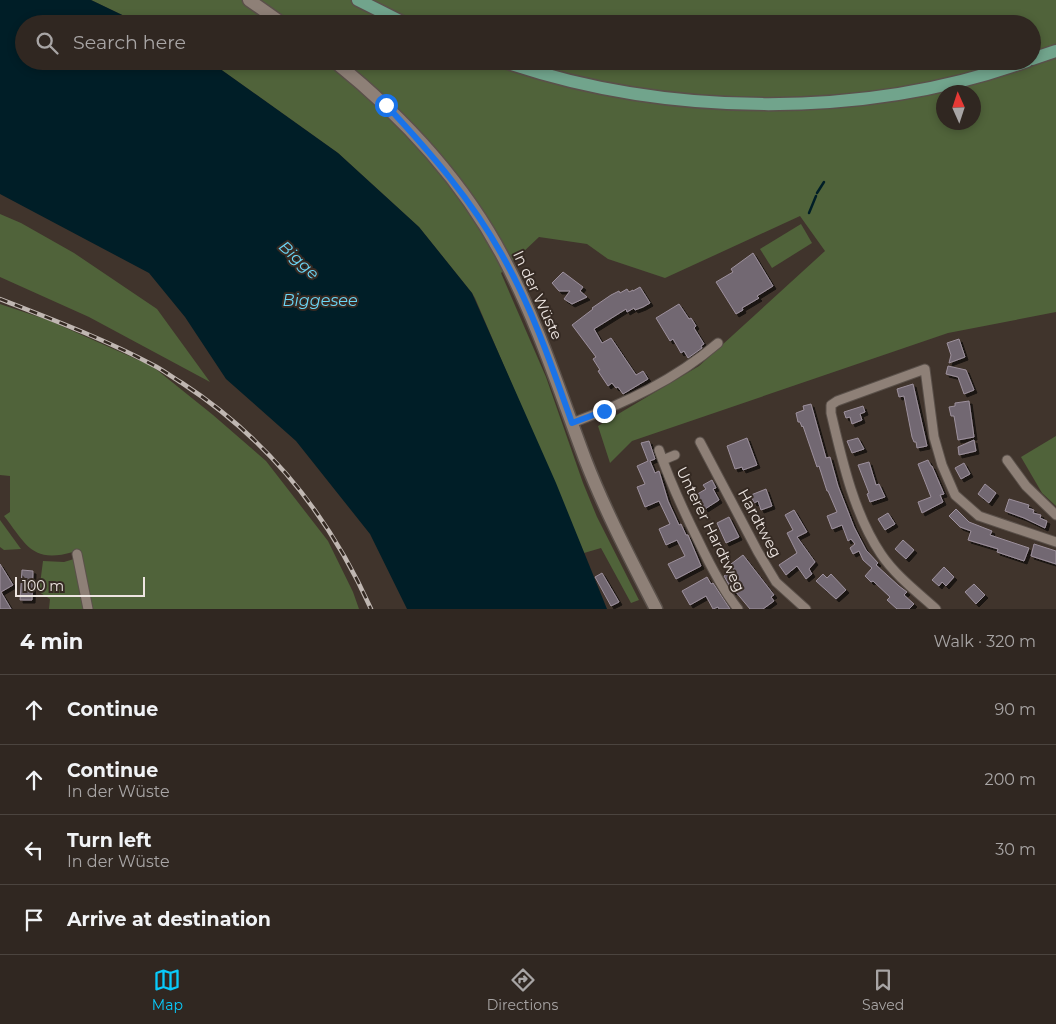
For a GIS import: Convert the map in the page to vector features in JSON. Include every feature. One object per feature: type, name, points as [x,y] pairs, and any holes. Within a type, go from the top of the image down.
[{"type":"main road","points":[[249,0],[270,15]]},
{"type":"main road","points":[[358,0],[388,15]]},
{"type":"main road","points":[[1041,56],[1056,51]]},
{"type":"main road","name":"In der Wüste","points":[[345,70],[386,105],[420,141],[459,189],[502,255],[538,329],[602,501],[656,609]]},
{"type":"main road","points":[[533,70],[581,84],[640,95],[768,105],[814,103],[902,93],[998,70]]},
{"type":"street","points":[[572,423],[621,405],[655,387],[680,372],[718,343]]},
{"type":"street","points":[[936,609],[894,570],[882,556],[868,534],[843,465],[831,413],[831,405],[837,401],[925,368],[934,437],[942,465],[955,495],[979,516],[1056,542]]},
{"type":"street","name":"Hardtweg","points":[[700,442],[758,552],[776,582],[806,609]]},
{"type":"street","name":"Unterer Hardtweg","points":[[659,450],[673,489],[728,597],[738,609]]},
{"type":"street","name":"Unterer Hardtweg","points":[[663,460],[675,455]]},
{"type":"street","points":[[1007,460],[1026,486],[1056,516]]},
{"type":"street","points":[[77,554],[88,609]]},
{"type":"green space","points":[[91,0],[1056,0],[1056,312],[948,333],[632,441],[610,463],[598,426],[699,366],[825,251],[800,216],[665,278],[608,259],[587,244],[539,237],[501,273],[546,377],[583,483],[597,517],[639,600],[631,603],[601,548],[584,553],[475,298],[419,227],[338,153],[222,70],[1041,70],[1041,15],[122,15]]},
{"type":"green space","points":[[0,214],[21,223],[74,253],[157,309],[210,382],[89,317],[0,277]]},
{"type":"green space","points":[[801,224],[812,243],[772,268],[760,249]]},
{"type":"green space","points":[[0,304],[48,320],[152,366],[213,415],[266,461],[328,541],[353,592],[359,609],[49,609],[50,599],[39,592],[43,561],[64,562],[74,559],[73,552],[48,555],[31,549],[4,516],[10,512],[10,476],[0,475]]},
{"type":"green space","points":[[1056,436],[1056,506],[1042,493],[1021,457]]},
{"type":"green space","points":[[0,520],[21,549],[4,550],[0,547]]},
{"type":"water","name":"Biggesee","points":[[0,0],[91,0],[122,15],[15,15],[15,70],[222,70],[338,153],[419,227],[472,293],[556,483],[607,609],[407,609],[370,534],[296,441],[226,379],[185,317],[149,273],[0,194]]},
{"type":"building","points":[[753,253],[773,286],[757,296],[759,298],[736,314],[716,282],[733,272],[731,269]]},
{"type":"building","points":[[563,272],[583,287],[580,291],[587,297],[572,304],[564,299],[570,291],[559,291],[552,283]]},
{"type":"building","points":[[640,287],[650,303],[627,312],[626,309],[594,329],[602,343],[611,338],[636,375],[643,371],[648,379],[623,394],[612,383],[608,386],[593,359],[596,357],[572,325],[611,295],[627,289],[629,292],[633,291]]},
{"type":"building","points":[[679,304],[696,326],[694,328],[704,344],[701,346],[702,348],[688,358],[684,351],[681,353],[673,339],[670,341],[656,318]]},
{"type":"building","points":[[959,339],[965,357],[949,363],[951,355],[947,343]]},
{"type":"building","points":[[948,366],[966,370],[974,390],[964,394],[958,377],[946,374]]},
{"type":"building","points":[[913,384],[927,446],[917,448],[916,442],[914,442],[912,437],[904,396],[899,397],[897,389]]},
{"type":"building","points":[[969,401],[974,437],[958,440],[954,416],[951,416],[949,407],[955,406],[955,403]]},
{"type":"building","points":[[811,404],[826,458],[830,457],[838,486],[854,527],[866,550],[878,563],[876,565],[907,592],[904,595],[914,604],[909,609],[897,609],[887,600],[890,597],[865,576],[872,568],[863,560],[859,551],[853,554],[850,548],[855,544],[851,539],[848,541],[842,525],[832,529],[827,516],[837,512],[827,491],[819,466],[817,467],[803,426],[798,422],[796,413],[804,410],[803,406]]},
{"type":"building","points":[[863,406],[865,412],[860,414],[862,420],[852,424],[850,417],[846,418],[844,412]]},
{"type":"building","points":[[747,438],[757,465],[743,470],[742,467],[735,469],[727,446]]},
{"type":"building","points":[[858,438],[864,449],[852,453],[847,441]]},
{"type":"building","points":[[974,440],[976,451],[959,455],[958,447]]},
{"type":"building","points":[[649,441],[655,459],[650,461],[655,473],[659,471],[668,501],[679,525],[681,524],[686,535],[688,535],[701,566],[676,579],[668,564],[685,556],[677,540],[666,545],[659,529],[670,524],[659,501],[645,507],[637,487],[645,484],[637,466],[648,461],[641,443]]},
{"type":"building","points":[[928,460],[944,494],[940,495],[943,502],[922,513],[918,502],[931,497],[918,464]]},
{"type":"building","points":[[869,462],[876,485],[879,484],[885,497],[870,502],[867,494],[869,493],[858,465]]},
{"type":"building","points":[[964,463],[970,474],[961,479],[955,468]]},
{"type":"building","points":[[712,480],[716,488],[713,489],[719,500],[705,509],[702,502],[698,504],[694,496],[706,489],[703,485]]},
{"type":"building","points":[[985,484],[996,493],[989,503],[978,494]]},
{"type":"building","points":[[766,489],[772,506],[761,510],[758,501],[754,503],[751,495]]},
{"type":"building","points":[[1009,499],[1029,505],[1028,508],[1034,510],[1033,513],[1041,515],[1040,518],[1047,521],[1045,528],[1005,511]]},
{"type":"building","points":[[956,509],[969,522],[992,531],[990,535],[1029,548],[1024,561],[997,552],[998,549],[968,540],[971,531],[960,527],[949,516]]},
{"type":"building","points":[[794,510],[807,532],[797,537],[815,562],[809,569],[812,574],[806,579],[797,566],[786,575],[779,565],[797,553],[787,533],[793,530],[785,515]]},
{"type":"building","points":[[888,513],[895,524],[885,530],[878,519]]},
{"type":"building","points":[[729,517],[739,537],[726,543],[717,523]]},
{"type":"building","points":[[903,540],[914,550],[906,559],[895,549]]},
{"type":"building","points":[[1034,544],[1056,551],[1056,564],[1031,556]]},
{"type":"building","points":[[743,555],[774,595],[771,597],[774,601],[763,609],[750,609],[735,591],[733,592],[724,576],[734,569],[731,564]]},
{"type":"building","points":[[0,564],[13,585],[1,592],[11,609],[0,609]]},
{"type":"building","points":[[944,567],[954,577],[946,586],[942,582],[939,586],[932,580]]},
{"type":"building","points":[[22,570],[33,571],[32,600],[20,600]]},
{"type":"building","points":[[602,573],[619,602],[611,606],[595,577]]},
{"type":"building","points":[[823,574],[827,578],[831,574],[846,590],[836,599],[816,581]]},
{"type":"building","points":[[707,577],[730,609],[719,609],[718,607],[713,609],[706,596],[690,605],[682,591]]},
{"type":"building","points":[[974,584],[985,595],[976,604],[965,592]]},
{"type":"waterway","points":[[817,193],[824,182]]},
{"type":"waterway","points":[[809,213],[816,196]]},
{"type":"railway","points":[[0,299],[97,338],[157,367],[213,405],[242,429],[269,454],[315,511],[336,542],[371,609]]},
{"type":"route","points":[[386,105],[420,141],[459,189],[502,255],[538,329],[572,423],[604,411]]},
{"type":"water label","name":"Bigge","points":[[299,260]]}]
